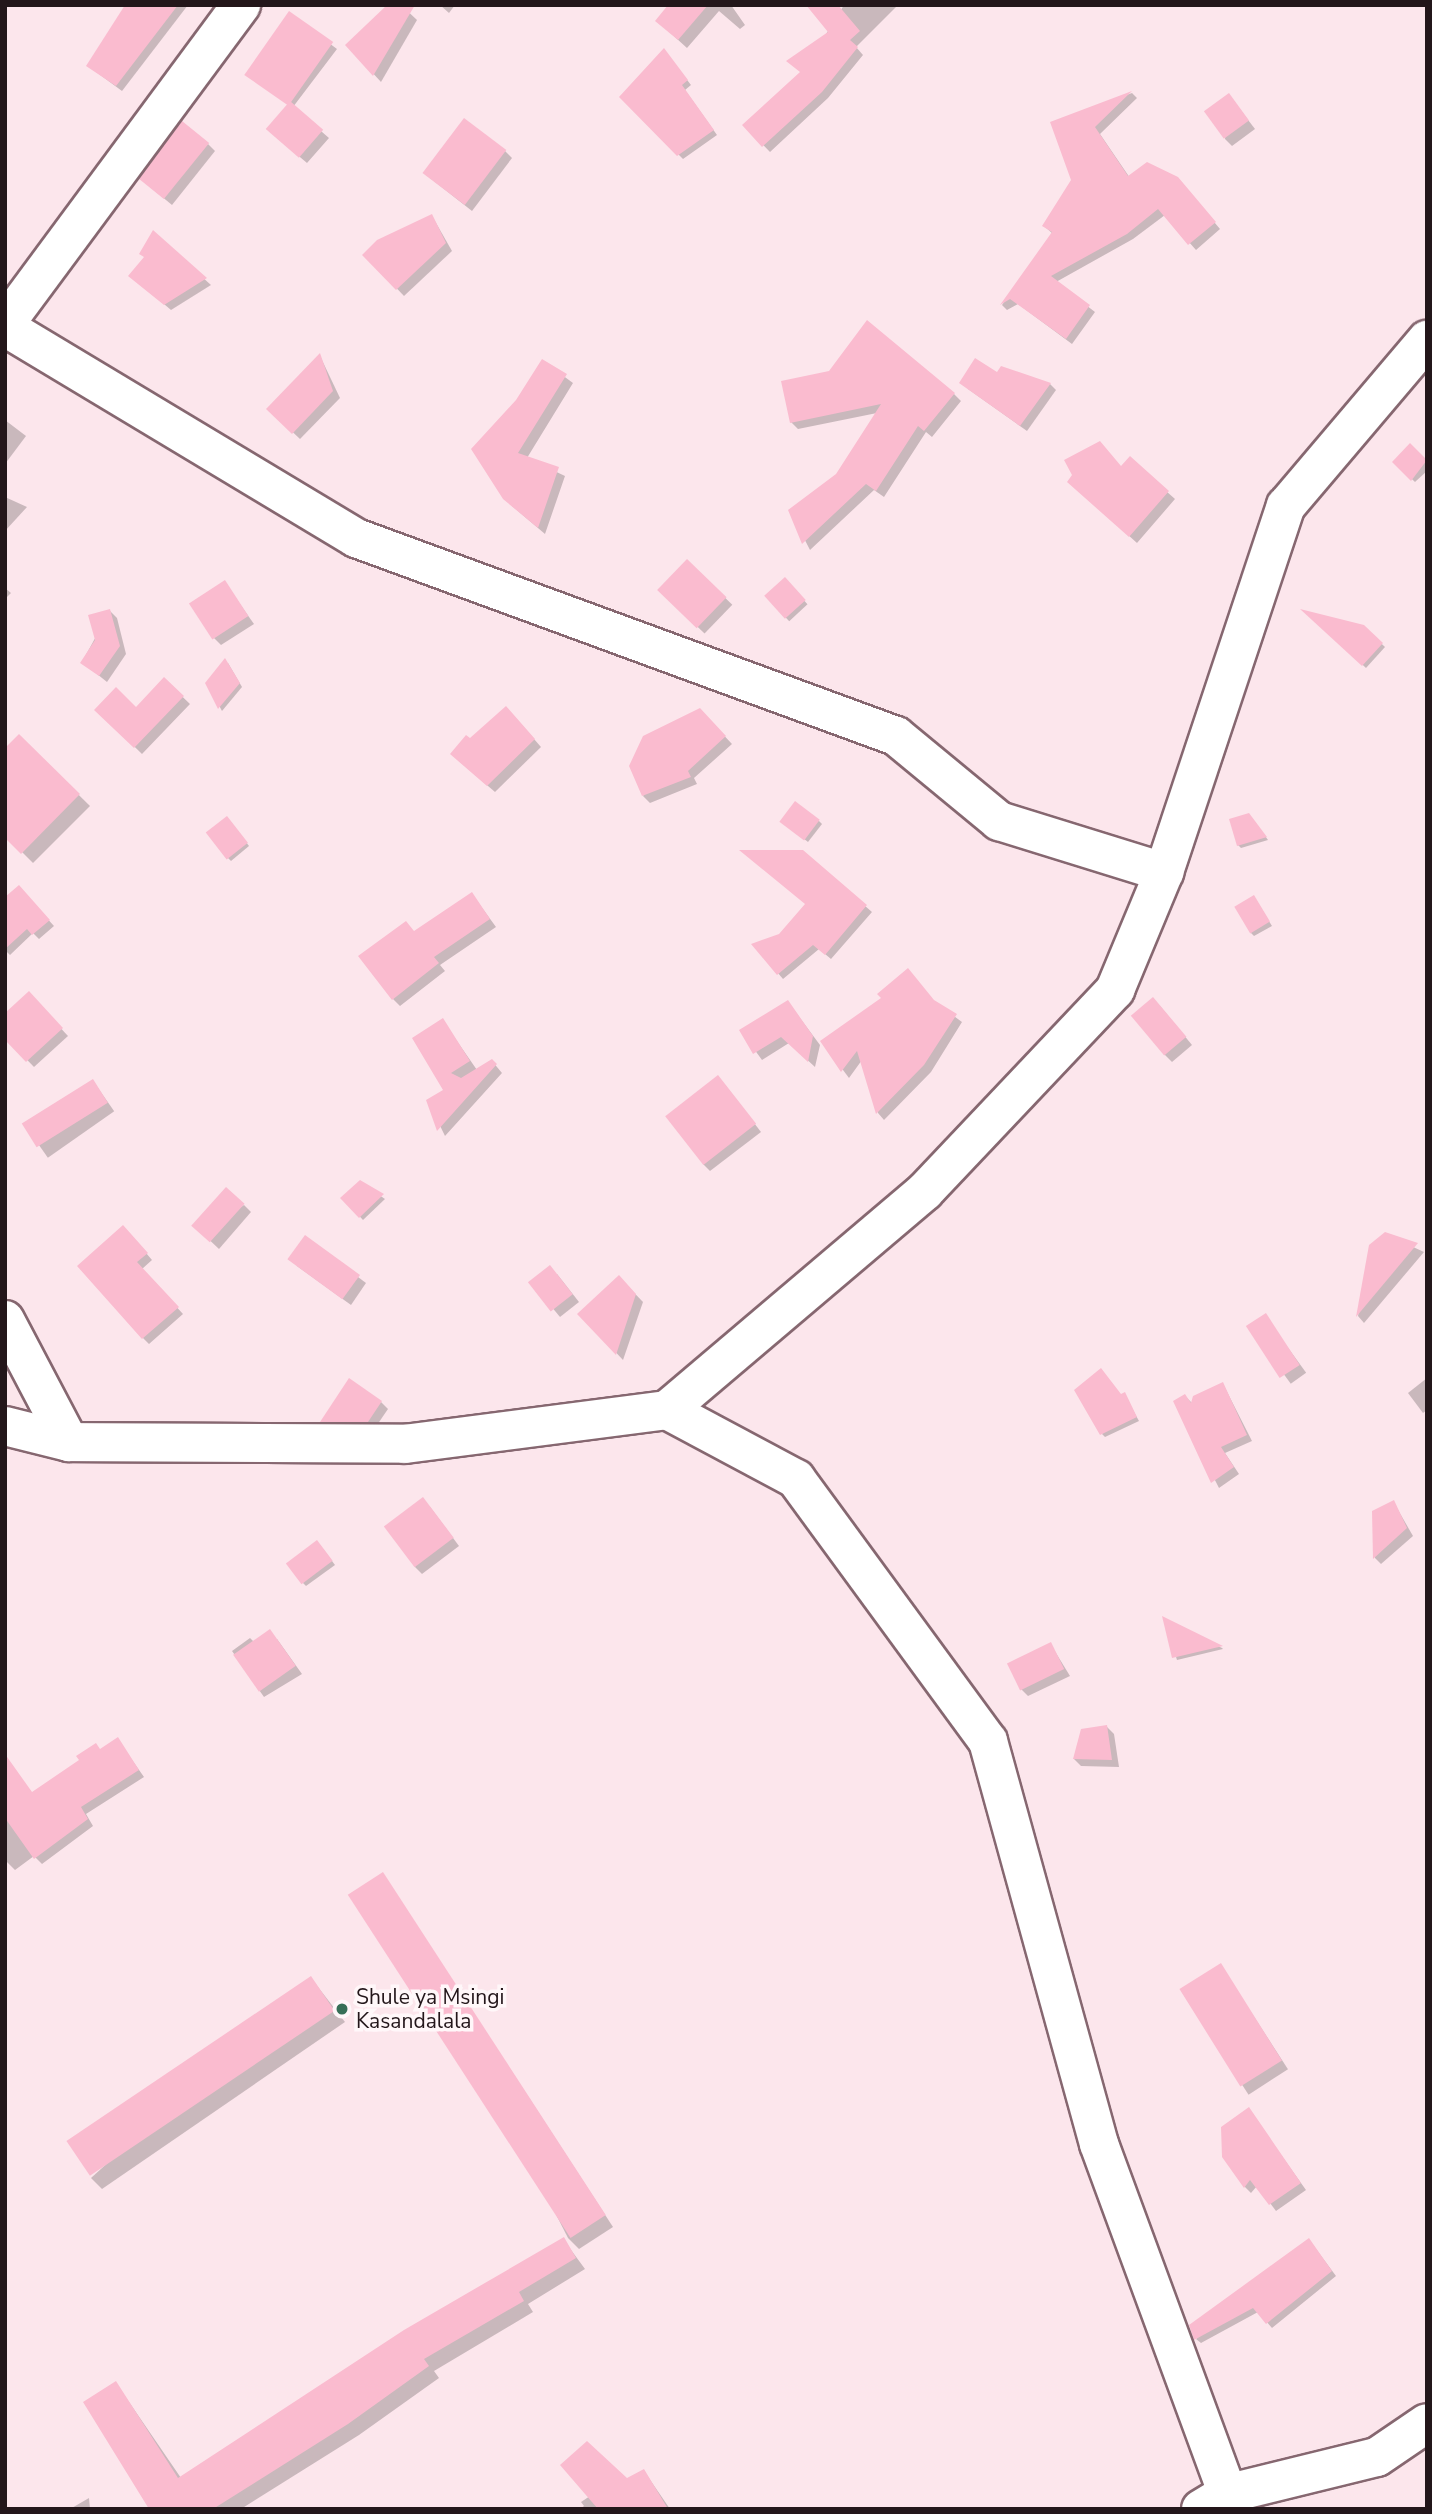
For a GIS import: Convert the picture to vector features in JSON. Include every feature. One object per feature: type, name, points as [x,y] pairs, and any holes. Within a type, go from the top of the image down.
[{"type":"street","points":[[241,5],[5,325],[356,538],[896,736],[999,821],[1164,872]]},
{"type":"street","points":[[5,1426],[69,1442],[405,1444],[667,1410],[925,1191],[1115,990],[1164,872],[1286,506],[1427,340]]},
{"type":"street","points":[[5,1320],[69,1442]]},
{"type":"street","points":[[667,1410],[796,1479],[988,1741],[1099,2144],[1220,2504],[1377,2457],[1427,2423]]},
{"type":"building","points":[[125,5],[178,5],[116,86],[86,66]]},
{"type":"building","points":[[387,5],[415,5],[373,76],[345,45]]},
{"type":"building","points":[[668,5],[708,5],[678,40],[655,21]]},
{"type":"building","points":[[806,5],[838,5],[860,31],[850,40],[858,47],[822,92],[762,147],[742,125],[800,72],[786,61],[828,32]]},
{"type":"building","points":[[289,11],[333,42],[288,106],[244,75]]},
{"type":"building","points":[[664,48],[688,80],[682,85],[714,130],[677,156],[619,97]]},
{"type":"building","points":[[1132,91],[1095,127],[1128,176],[1147,162],[1178,177],[1216,222],[1188,245],[1158,209],[1127,234],[1051,276],[1090,305],[1066,339],[1010,299],[1000,305],[1052,232],[1042,226],[1071,180],[1050,122]]},
{"type":"building","points":[[1229,93],[1249,121],[1224,139],[1204,111]]},
{"type":"building","points":[[290,101],[323,130],[299,158],[266,129]]},
{"type":"building","points":[[464,118],[506,150],[465,205],[422,173]]},
{"type":"building","points":[[182,121],[209,143],[164,199],[137,177]]},
{"type":"building","points":[[432,214],[446,243],[396,290],[362,255],[377,240]]},
{"type":"building","points":[[153,230],[207,278],[164,305],[128,276],[144,257],[139,254]]},
{"type":"building","points":[[867,320],[955,393],[924,431],[918,426],[876,491],[866,484],[802,544],[788,510],[836,474],[881,404],[790,423],[781,381],[829,371]]},
{"type":"building","points":[[320,353],[333,391],[292,434],[266,409]]},
{"type":"building","points":[[975,358],[997,372],[1001,366],[1051,383],[1020,426],[959,383]]},
{"type":"building","points":[[542,359],[567,374],[518,453],[559,467],[538,528],[503,499],[471,449],[516,400]]},
{"type":"building","points":[[1100,441],[1121,466],[1130,456],[1169,491],[1129,537],[1067,482],[1072,475],[1064,460]]},
{"type":"building","points":[[1410,443],[1427,460],[1411,481],[1392,462]]},
{"type":"building","points":[[687,559],[727,597],[697,628],[657,590]]},
{"type":"building","points":[[785,577],[806,600],[785,619],[764,596]]},
{"type":"building","points":[[225,580],[248,616],[212,639],[189,603]]},
{"type":"building","points":[[110,609],[120,646],[99,676],[80,663],[95,640],[88,615]]},
{"type":"building","points":[[1300,609],[1364,625],[1383,643],[1362,666]]},
{"type":"building","points":[[225,658],[240,683],[218,709],[205,683]]},
{"type":"building","points":[[164,677],[184,696],[134,748],[94,710],[116,687],[136,707]]},
{"type":"building","points":[[506,706],[535,739],[487,786],[450,754],[466,735],[470,738]]},
{"type":"building","points":[[700,708],[726,736],[688,771],[691,777],[642,796],[629,766],[643,736]]},
{"type":"building","points":[[19,734],[80,794],[21,854],[5,838],[5,748]]},
{"type":"building","points":[[795,801],[820,820],[804,840],[779,822]]},
{"type":"building","points":[[1249,813],[1267,837],[1237,846],[1229,819]]},
{"type":"building","points":[[227,816],[248,843],[227,859],[206,833]]},
{"type":"building","points":[[739,850],[803,850],[867,905],[825,955],[813,945],[777,975],[751,944],[779,934],[805,904]]},
{"type":"building","points":[[19,885],[50,920],[32,935],[27,929],[5,949],[5,897]]},
{"type":"building","points":[[472,892],[490,919],[434,957],[439,963],[392,1000],[358,956],[406,921],[414,931]]},
{"type":"building","points":[[1254,895],[1270,922],[1250,933],[1234,907]]},
{"type":"building","points":[[908,968],[934,1000],[957,1014],[924,1065],[876,1114],[857,1051],[841,1072],[820,1041],[881,998],[877,994]]},
{"type":"building","points":[[29,991],[63,1028],[26,1062],[5,1040],[5,1013]]},
{"type":"building","points":[[1153,997],[1186,1037],[1164,1055],[1131,1016]]},
{"type":"building","points":[[788,1000],[813,1036],[808,1062],[781,1037],[753,1054],[739,1030]]},
{"type":"building","points":[[443,1018],[470,1061],[451,1073],[461,1078],[492,1059],[497,1064],[437,1131],[426,1100],[443,1090],[412,1038]]},
{"type":"building","points":[[718,1075],[756,1124],[703,1165],[665,1116]]},
{"type":"building","points":[[93,1079],[108,1103],[37,1147],[22,1124]]},
{"type":"building","points":[[360,1180],[384,1194],[359,1218],[340,1198]]},
{"type":"building","points":[[226,1187],[245,1204],[210,1242],[191,1226]]},
{"type":"building","points":[[123,1225],[148,1253],[137,1262],[179,1307],[142,1339],[77,1266]]},
{"type":"building","points":[[1385,1232],[1418,1243],[1356,1317],[1369,1245]]},
{"type":"building","points":[[305,1235],[360,1275],[342,1299],[287,1259]]},
{"type":"building","points":[[550,1265],[573,1294],[551,1311],[528,1282]]},
{"type":"building","points":[[619,1275],[636,1294],[616,1355],[577,1314]]},
{"type":"building","points":[[1266,1313],[1300,1365],[1280,1378],[1246,1326]]},
{"type":"building","points":[[1101,1368],[1121,1394],[1125,1392],[1137,1417],[1100,1435],[1074,1390]]},
{"type":"building","points":[[349,1378],[382,1401],[368,1422],[320,1422]]},
{"type":"building","points":[[1223,1382],[1247,1435],[1221,1447],[1234,1467],[1211,1483],[1173,1401],[1185,1394],[1191,1403],[1193,1396]]},
{"type":"building","points":[[423,1497],[454,1538],[415,1567],[384,1526]]},
{"type":"building","points":[[1394,1500],[1407,1528],[1373,1559],[1372,1511]]},
{"type":"building","points":[[317,1540],[333,1561],[302,1584],[286,1563]]},
{"type":"building","points":[[1162,1616],[1223,1646],[1172,1658]]},
{"type":"building","points":[[270,1629],[296,1666],[259,1692],[233,1655]]},
{"type":"building","points":[[1051,1642],[1064,1669],[1020,1690],[1007,1663]]},
{"type":"building","points":[[1107,1725],[1112,1760],[1073,1759],[1081,1729]]},
{"type":"building","points":[[118,1737],[139,1770],[81,1807],[88,1819],[34,1859],[5,1818],[5,1754],[32,1792],[79,1760],[76,1756],[96,1743],[100,1749]]},
{"type":"building","points":[[383,1872],[606,2215],[571,2238],[348,1895]]},
{"type":"building","points":[[1221,1963],[1282,2061],[1240,2086],[1179,1989]]},
{"type":"building","points":[[311,1976],[334,2011],[90,2176],[66,2141]]},
{"type":"building","points":[[1249,2107],[1301,2183],[1269,2205],[1250,2180],[1244,2188],[1222,2157],[1221,2127]]},
{"type":"building","points":[[564,2237],[576,2258],[519,2292],[524,2301],[424,2359],[429,2366],[348,2424],[213,2509],[149,2509],[83,2402],[116,2381],[178,2478],[404,2330]]},
{"type":"building","points":[[1309,2238],[1332,2271],[1266,2324],[1253,2308],[1194,2340],[1189,2325]]},
{"type":"building","points":[[587,2441],[627,2478],[644,2469],[668,2509],[598,2509],[560,2465]]},
{"type":"place","name":"Shule ya Msingi Kasandalala","points":[[342,2009]]}]
